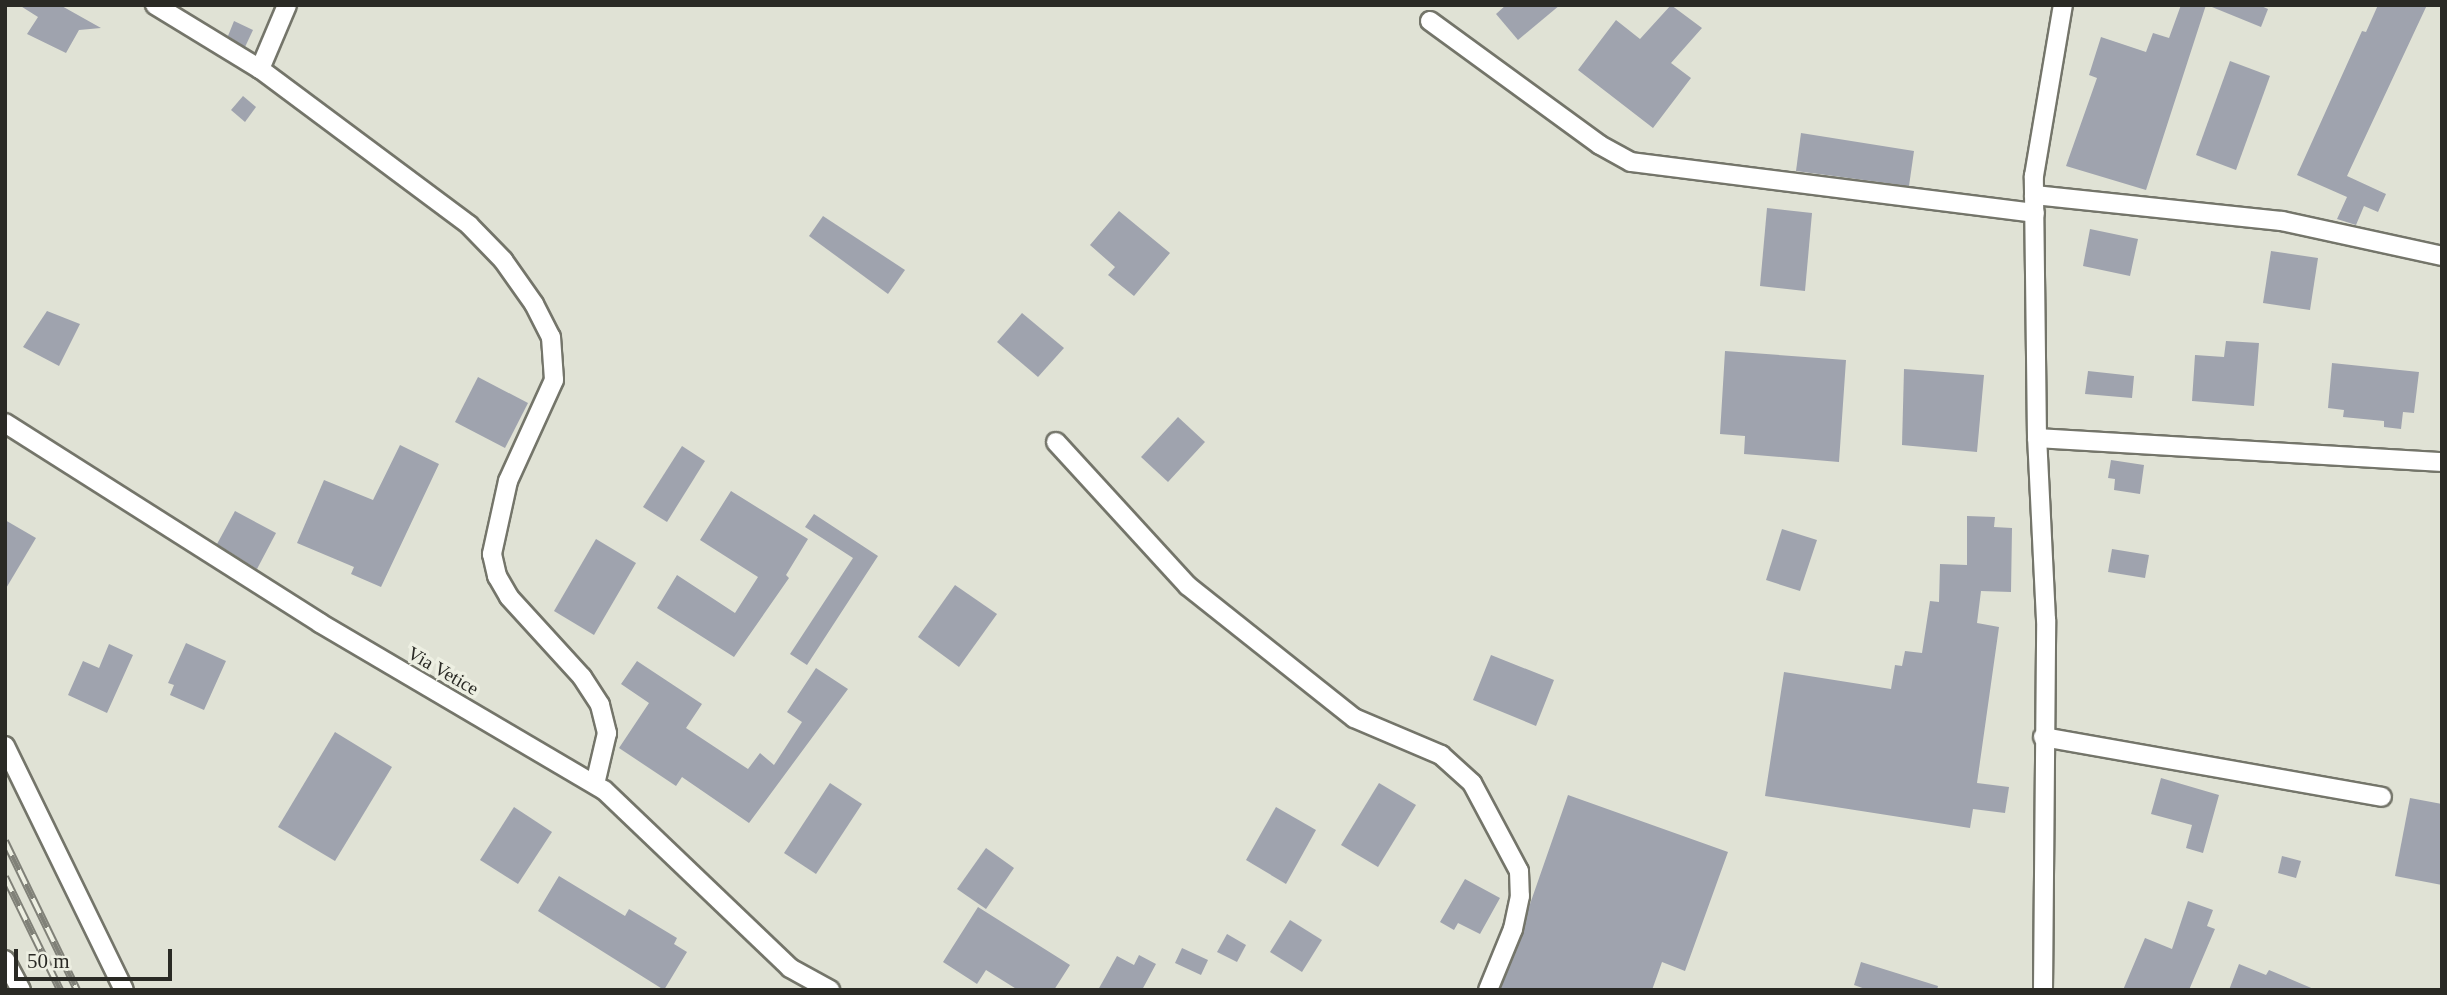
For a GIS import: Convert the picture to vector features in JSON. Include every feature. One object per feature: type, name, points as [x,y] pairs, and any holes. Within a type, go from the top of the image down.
[{"type":"street","points":[[156,5],[260,69],[469,226],[503,260],[551,337],[554,380],[509,481],[492,554],[497,576],[509,597],[582,677],[600,705],[607,733],[595,784]]},
{"type":"street","points":[[260,69],[287,5]]},
{"type":"street","points":[[2043,990],[2046,620],[2037,438],[2035,204],[2063,5]]},
{"type":"street","points":[[1430,21],[1600,145],[1631,162],[2035,204],[2282,220],[2442,257]]},
{"type":"street","name":"Via Vetice","points":[[5,424],[320,622],[595,784],[790,968],[830,990]]},
{"type":"street","points":[[2037,438],[2442,462]]},
{"type":"street","points":[[1056,442],[1188,586],[1354,718],[1441,755],[1472,783],[1519,870],[1520,897],[1513,929],[1488,990]]},
{"type":"street","points":[[2043,737],[2382,797]]},
{"type":"street","points":[[5,746],[124,990]]},
{"type":"street","points":[[5,960],[21,990]]},
{"type":"building","points":[[19,5],[60,5],[101,28],[79,30],[66,53],[27,34],[38,17]]},
{"type":"building","points":[[1506,5],[1560,5],[1518,40],[1496,14]]},
{"type":"building","points":[[1671,5],[1702,28],[1671,63],[1691,78],[1653,128],[1578,70],[1616,20],[1640,39]]},
{"type":"building","points":[[2181,5],[2206,5],[2146,190],[2066,166],[2097,78],[2089,75],[2101,37],[2146,52],[2153,33],[2169,38]]},
{"type":"building","points":[[2207,5],[2259,5],[2268,9],[2261,27]]},
{"type":"building","points":[[2378,5],[2427,5],[2347,176],[2386,194],[2378,212],[2364,206],[2356,225],[2337,219],[2347,197],[2297,175],[2362,31],[2366,32]]},
{"type":"building","points":[[234,21],[253,30],[245,47],[228,36]]},
{"type":"building","points":[[2230,61],[2270,76],[2236,170],[2196,155]]},
{"type":"building","points":[[243,96],[256,107],[245,122],[231,110]]},
{"type":"building","points":[[1801,133],[1914,151],[1909,186],[1796,171]]},
{"type":"building","points":[[1767,208],[1812,213],[1805,291],[1760,286]]},
{"type":"building","points":[[1119,211],[1170,253],[1134,296],[1108,275],[1115,267],[1090,245]]},
{"type":"building","points":[[823,216],[905,270],[888,294],[809,236]]},
{"type":"building","points":[[2090,229],[2138,239],[2130,276],[2083,266]]},
{"type":"building","points":[[2271,251],[2318,258],[2310,310],[2263,303]]},
{"type":"building","points":[[47,311],[80,324],[59,366],[23,347]]},
{"type":"building","points":[[1022,313],[1064,348],[1038,377],[997,342]]},
{"type":"building","points":[[2226,341],[2259,343],[2254,406],[2192,401],[2195,355],[2224,357]]},
{"type":"building","points":[[1725,351],[1846,360],[1839,462],[1744,454],[1745,436],[1720,434]]},
{"type":"building","points":[[2332,363],[2419,372],[2414,413],[2403,412],[2401,429],[2384,427],[2384,421],[2343,417],[2344,410],[2328,408]]},
{"type":"building","points":[[1904,369],[1984,375],[1977,452],[1902,445]]},
{"type":"building","points":[[2088,371],[2134,376],[2132,398],[2085,394]]},
{"type":"building","points":[[478,377],[528,403],[505,448],[455,422]]},
{"type":"building","points":[[1178,417],[1205,442],[1168,482],[1141,457]]},
{"type":"building","points":[[400,445],[439,464],[381,587],[351,574],[354,567],[297,543],[324,480],[373,500]]},
{"type":"building","points":[[682,446],[705,461],[667,522],[643,507]]},
{"type":"building","points":[[2111,460],[2144,465],[2140,494],[2114,490],[2115,479],[2108,478]]},
{"type":"building","points":[[731,491],[808,539],[786,575],[789,578],[734,657],[657,608],[677,575],[735,613],[758,577],[700,540]]},
{"type":"building","points":[[235,511],[276,533],[257,569],[217,544]]},
{"type":"building","points":[[814,514],[878,556],[807,665],[790,654],[853,558],[805,527]]},
{"type":"building","points":[[1967,516],[1995,517],[1994,527],[2012,528],[2011,592],[1981,591],[1977,623],[1999,627],[1977,783],[2009,787],[2005,813],[1973,809],[1970,828],[1765,796],[1784,672],[1891,689],[1895,665],[1902,666],[1905,651],[1922,653],[1930,601],[1939,602],[1940,564],[1967,565]]},
{"type":"building","points":[[5,520],[36,538],[5,590]]},
{"type":"building","points":[[1782,529],[1817,540],[1800,591],[1766,580]]},
{"type":"building","points":[[596,539],[636,563],[594,635],[554,611]]},
{"type":"building","points":[[2112,549],[2149,555],[2145,578],[2108,572]]},
{"type":"building","points":[[955,585],[997,614],[959,667],[918,637]]},
{"type":"building","points":[[186,643],[226,661],[204,710],[170,695],[174,685],[168,683]]},
{"type":"building","points":[[109,644],[133,655],[107,713],[68,695],[83,661],[99,668]]},
{"type":"building","points":[[1491,655],[1554,680],[1536,726],[1473,700]]},
{"type":"building","points":[[637,661],[702,704],[686,728],[748,769],[760,753],[774,765],[802,722],[787,712],[816,668],[848,689],[749,823],[682,777],[676,786],[619,748],[649,703],[621,684]]},
{"type":"building","points":[[335,732],[392,767],[335,861],[278,827]]},
{"type":"building","points":[[2161,778],[2219,795],[2203,853],[2186,848],[2192,825],[2151,814]]},
{"type":"building","points":[[830,783],[862,804],[816,874],[784,853]]},
{"type":"building","points":[[1379,783],[1416,805],[1378,867],[1341,845]]},
{"type":"building","points":[[1568,795],[1728,852],[1685,971],[1662,962],[1652,990],[1500,990]]},
{"type":"building","points":[[2410,798],[2442,804],[2442,885],[2395,876]]},
{"type":"building","points":[[514,807],[552,832],[518,884],[480,860]]},
{"type":"building","points":[[1276,807],[1316,830],[1286,884],[1246,860]]},
{"type":"building","points":[[986,848],[1014,868],[986,909],[957,889]]},
{"type":"building","points":[[2282,856],[2301,861],[2296,878],[2278,873]]},
{"type":"building","points":[[559,876],[625,916],[629,909],[677,938],[674,944],[687,952],[664,990],[538,911]]},
{"type":"building","points":[[1465,879],[1500,898],[1480,934],[1458,923],[1454,930],[1440,922]]},
{"type":"building","points":[[2188,901],[2213,910],[2207,926],[2215,929],[2189,990],[2123,990],[2145,938],[2172,949]]},
{"type":"building","points":[[978,907],[1070,965],[1054,990],[1018,990],[986,970],[977,984],[943,962]]},
{"type":"building","points":[[1290,920],[1322,940],[1302,972],[1270,952]]},
{"type":"building","points":[[1227,934],[1246,945],[1237,962],[1217,952]]},
{"type":"building","points":[[1182,948],[1208,960],[1201,975],[1175,963]]},
{"type":"building","points":[[1139,955],[1156,964],[1142,990],[1098,990],[1117,956],[1134,965]]},
{"type":"building","points":[[1861,962],[1938,986],[1937,990],[1868,990],[1854,985]]},
{"type":"building","points":[[2239,964],[2266,975],[2269,970],[2316,990],[2229,990]]},
{"type":"railway","points":[[5,841],[77,990]]},
{"type":"railway","points":[[5,877],[60,990]]}]
